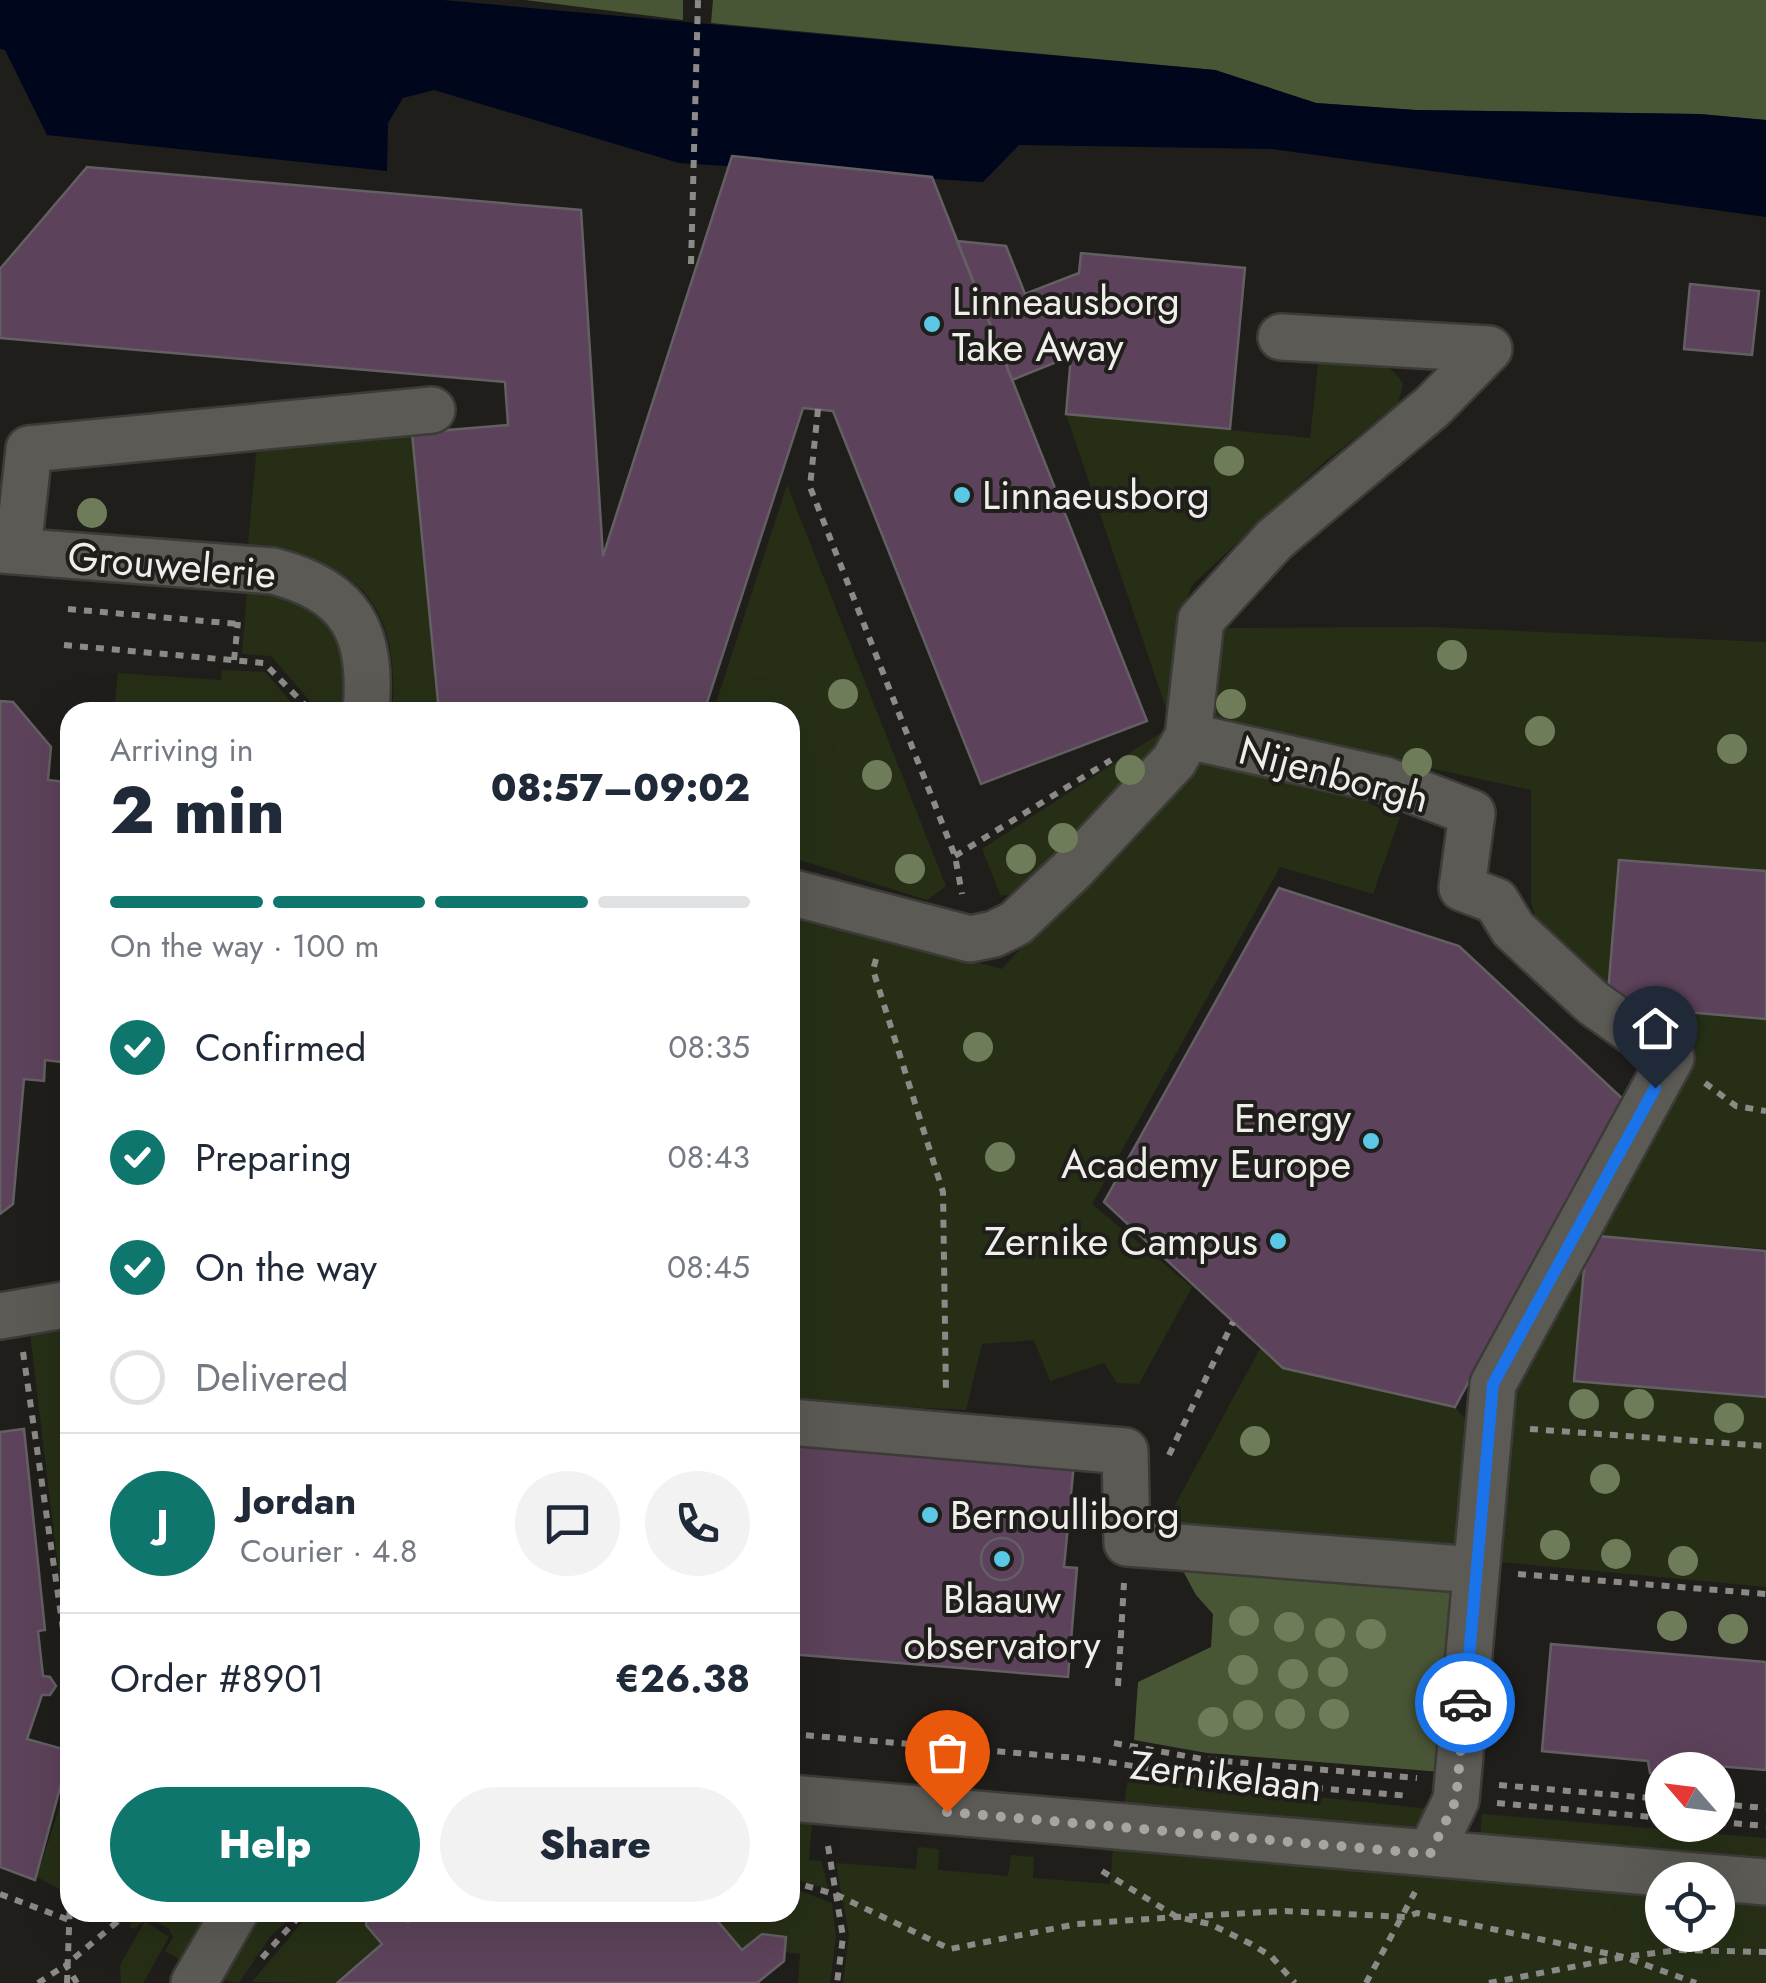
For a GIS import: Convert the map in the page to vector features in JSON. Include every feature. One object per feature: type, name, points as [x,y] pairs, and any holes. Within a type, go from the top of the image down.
[{"type":"street","name":"Nijenborgh","points":[[970,939],[1016,924],[1174,761],[1188,736],[1201,620],[1276,539],[1418,419],[1489,348],[1281,338]]},
{"type":"street","points":[[9,550],[29,449],[432,410]]},
{"type":"street","name":"Grouwelerie","points":[[9,550],[272,570],[305,581],[334,599],[359,626],[368,661],[366,702]]},
{"type":"street","name":"Nijenborgh","points":[[1188,736],[1385,780],[1472,813],[1462,888],[1496,901],[1513,929],[1593,1004],[1671,1058]]},
{"type":"street","points":[[800,895],[970,939]]},
{"type":"street","points":[[1430,1854],[1458,1791],[1493,1384],[1671,1058]]},
{"type":"street","points":[[8,1314],[60,1296]]},
{"type":"street","points":[[800,1423],[1125,1451],[1127,1543],[1475,1570]]},
{"type":"street","name":"Zernikelaan","points":[[800,1799],[1766,1882]]},
{"type":"street","points":[[194,1983],[228,1922]]},
{"type":"path","points":[[691,264],[698,1]]},
{"type":"path","points":[[818,409],[810,487],[955,856],[970,939]]},
{"type":"path","points":[[68,609],[238,624]]},
{"type":"path","points":[[64,645],[264,664],[302,702]]},
{"type":"path","points":[[955,856],[1116,756]]},
{"type":"path","points":[[888,917],[873,970],[943,1192],[947,1436]]},
{"type":"path","points":[[1671,1058],[1736,1106],[1766,1110]]},
{"type":"path","points":[[8,1314],[60,1598]]},
{"type":"path","points":[[1489,1426],[1766,1446]]},
{"type":"path","points":[[1475,1570],[1766,1594]]},
{"type":"path","name":"Zernikelaan","points":[[800,1735],[1089,1759],[1222,1780],[1458,1791],[1645,1816]]},
{"type":"path","points":[[1114,1744],[1202,1760],[1458,1791],[1645,1798]]},
{"type":"path","points":[[1735,1805],[1766,1808]]},
{"type":"path","points":[[1735,1823],[1766,1826]]},
{"type":"path","points":[[827,1834],[843,1937],[836,1983]]},
{"type":"path","points":[[1366,1983],[1406,1917],[1430,1854]]},
{"type":"path","points":[[1101,1870],[1177,1916],[1210,1924],[1251,1944],[1271,1956],[1295,1983]]},
{"type":"path","points":[[800,1884],[837,1895],[950,1949],[1078,1924],[1177,1916],[1285,1911],[1406,1917],[1417,1913],[1624,1957],[1696,1983]]},
{"type":"path","points":[[0,1894],[60,1917]]},
{"type":"path","points":[[67,1983],[68,1922]]},
{"type":"path","points":[[38,1983],[117,1922]]},
{"type":"path","points":[[255,1968],[294,1922]]},
{"type":"path","points":[[1489,1983],[1679,1950],[1766,1952]]},
{"type":"path","points":[[66,1965],[77,1983]]},
{"type":"green space","points":[[525,0],[683,0],[683,20]]},
{"type":"green space","points":[[713,0],[1766,0],[1766,120],[1699,114],[1415,110],[1316,103],[1215,70],[711,23]]},
{"type":"green space","points":[[1319,355],[1367,359],[1387,367],[1403,384],[1398,404],[1322,464],[1191,586],[1175,641],[1169,717],[1066,414],[1310,438]]},
{"type":"green space","points":[[412,433],[438,702],[392,702],[389,641],[379,614],[364,592],[343,574],[317,561],[248,544],[257,446]]},
{"type":"green space","points":[[787,485],[946,886],[927,900],[800,860],[800,702],[716,702]]},
{"type":"green space","points":[[247,591],[299,602],[329,625],[337,641],[343,702],[311,702],[271,656],[242,654]]},
{"type":"green space","points":[[1431,627],[1766,642],[1766,870],[1620,859],[1607,1001],[1766,1017],[1766,1249],[1596,1235],[1584,1259],[1575,1378],[1766,1396],[1766,1587],[1500,1562],[1511,1446],[1509,1393],[1644,1061],[1542,937],[1531,903],[1531,790],[1213,721],[1215,660],[1223,628]]},
{"type":"green space","points":[[222,670],[265,672],[291,702],[115,702],[118,673],[221,680]]},
{"type":"green space","points":[[1168,728],[1166,743],[1029,891],[1001,896],[982,849]]},
{"type":"green space","points":[[1201,763],[1357,798],[1400,817],[1373,894],[1280,867],[1092,1204],[1192,1287],[1139,1384],[1117,1383],[1104,1363],[1050,1381],[1034,1340],[982,1344],[966,1410],[800,1402],[800,914],[1002,969],[1161,797]]},
{"type":"green space","points":[[60,1326],[60,1584],[30,1334]]},
{"type":"green space","points":[[1261,1347],[1283,1368],[1455,1407],[1469,1424],[1462,1558],[1175,1529],[1170,1514]]},
{"type":"green space","points":[[1176,1558],[1459,1582],[1441,1772],[1207,1753],[1134,1740],[1138,1682],[1211,1647],[1213,1614],[1196,1595]]},
{"type":"green space","points":[[1128,1777],[1430,1809],[1428,1831],[1124,1805]]},
{"type":"green space","points":[[60,1805],[60,1889],[37,1877]]},
{"type":"green space","points":[[1482,1814],[1645,1828],[1645,1842],[1735,1842],[1735,1835],[1766,1838],[1766,1860],[1480,1836]]},
{"type":"green space","points":[[800,1823],[812,1824],[809,1860],[821,1861],[829,1890],[800,1880]]},
{"type":"green space","points":[[918,1847],[939,1849],[938,1870],[1008,1876],[1011,1855],[1034,1857],[1033,1878],[1110,1884],[1113,1849],[1645,1895],[1645,1952],[1735,1952],[1735,1902],[1766,1905],[1766,1983],[843,1983],[849,1935],[836,1863],[916,1869]]},
{"type":"green space","points":[[800,1891],[832,1903],[836,1937],[830,1983],[798,1983],[800,1954],[785,1952],[786,1936],[761,1933],[742,1950],[719,1922],[800,1922]]},
{"type":"green space","points":[[144,1922],[169,1937],[143,1983],[121,1983],[120,1965]]},
{"type":"green space","points":[[156,1922],[203,1922],[182,1961],[165,1951],[173,1937],[169,1929]]},
{"type":"green space","points":[[258,1922],[286,1922],[270,1937],[239,1983],[223,1980]]},
{"type":"green space","points":[[302,1922],[364,1922],[381,1944],[334,1983],[252,1982]]},
{"type":"water","points":[[0,0],[443,0],[1215,70],[1316,103],[1415,110],[1699,114],[1766,120],[1766,217],[1272,149],[1019,145],[983,182],[679,163],[434,90],[403,98],[388,123],[387,171],[47,135],[5,50],[0,49]]},
{"type":"building","name":"Linnaeusborg","points":[[732,156],[932,177],[1147,721],[981,784],[833,411],[803,408],[707,702],[438,702],[412,433],[508,425],[505,382],[0,338],[0,269],[87,167],[581,210],[603,556]]},
{"type":"building","points":[[957,241],[1006,246],[1025,294],[1079,273],[1081,253],[1245,268],[1230,429],[1066,414],[1071,356],[1012,380]]},
{"type":"building","points":[[1690,284],[1759,291],[1752,355],[1684,349]]},
{"type":"building","points":[[0,701],[13,702],[51,747],[48,780],[60,781],[60,1062],[45,1060],[44,1081],[24,1079],[13,1204],[0,1214]]},
{"type":"building","points":[[1619,860],[1766,871],[1766,1019],[1607,1005]]},
{"type":"building","name":"Energy Academy Europe","points":[[1279,888],[1459,946],[1625,1101],[1580,1182],[1577,1180],[1455,1407],[1283,1368],[1104,1202]]},
{"type":"building","points":[[1587,1235],[1766,1251],[1766,1397],[1574,1381]]},
{"type":"building","points":[[24,1429],[45,1630],[38,1631],[43,1676],[50,1677],[56,1686],[50,1695],[42,1695],[27,1739],[60,1748],[60,1788],[35,1880],[0,1867],[0,1432]]},
{"type":"building","name":"Bernoulliborg","points":[[800,1440],[1074,1463],[1064,1567],[1077,1568],[1068,1677],[800,1655]]},
{"type":"building","name":"Blaauw observatory","points":[[1002,1538],[1017,1544],[1023,1559],[1017,1574],[1002,1580],[987,1574],[981,1559],[987,1544]]},
{"type":"building","points":[[1551,1644],[1766,1662],[1766,1770],[1735,1767],[1735,1752],[1645,1752],[1645,1761],[1542,1751]]},
{"type":"building","points":[[718,1922],[742,1950],[762,1934],[786,1937],[784,1961],[757,1983],[337,1983],[382,1944],[366,1925]]},
{"type":"way so far","points":[[947,1812],[1430,1854],[1456,1800],[1465,1703]]},
{"type":"place","name":"Linneausborg Take Away","points":[[932,324]]},
{"type":"place","name":"Linnaeusborg","points":[[962,495]]},
{"type":"place","name":"Energy Academy Europe","points":[[1371,1141]]},
{"type":"place","name":"Zernike Campus","points":[[1278,1241]]},
{"type":"place","name":"Bernoulliborg","points":[[930,1515]]},
{"type":"place","name":"Blaauw observatory","points":[[1002,1559]]},
{"type":"route","points":[[1465,1703],[1493,1384],[1655,1088]]}]
